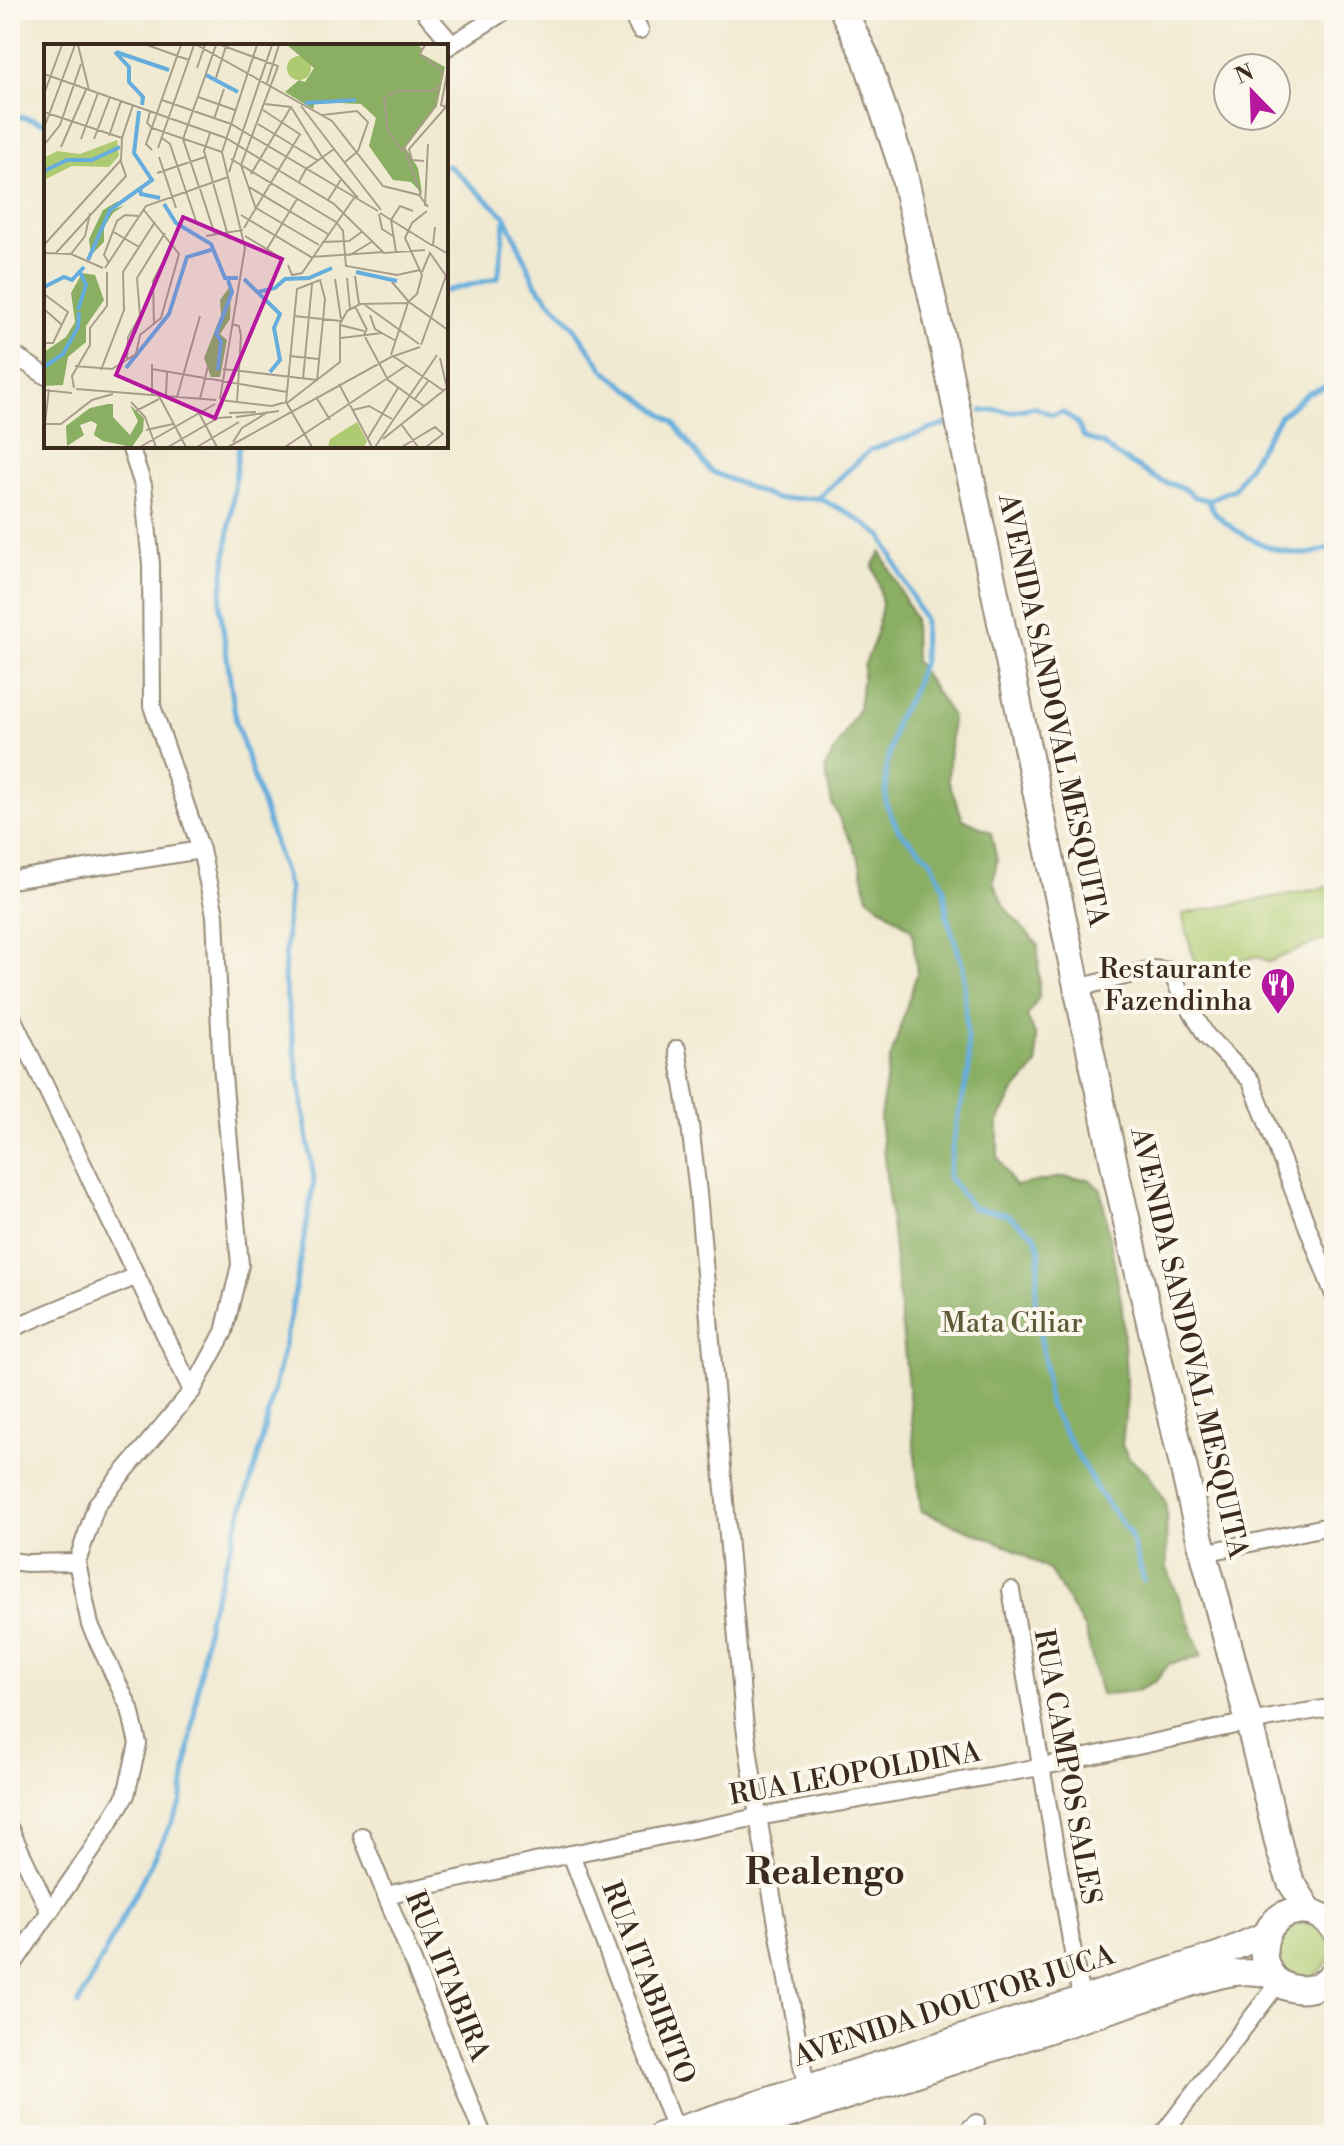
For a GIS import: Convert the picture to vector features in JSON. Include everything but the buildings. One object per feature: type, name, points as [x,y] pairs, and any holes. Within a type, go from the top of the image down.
[{"type":"main road","name":"AVENIDA SANDOVAL MESQUITA","points":[[843,10],[866,58],[902,166],[948,365],[1118,1183],[1204,1553],[1280,1850],[1291,1882],[1324,1917]]},
{"type":"main road","name":"AVENIDA SANDOVAL MESQUITA","points":[[1275,1979],[1266,1967],[1263,1945],[1270,1929],[1279,1878],[1280,1850]]},
{"type":"main road","points":[[1270,1929],[1284,1915],[1296,1911],[1324,1917]]},
{"type":"main road","name":"AVENIDA DOUTOR JUCA","points":[[667,2132],[1220,1954],[1270,1929]]},
{"type":"main road","name":"AVENIDA DOUTOR JUCA","points":[[730,2135],[1204,1980],[1232,1972],[1259,1972],[1275,1979]]},
{"type":"main road","points":[[1275,1979],[1290,1988],[1304,1990],[1328,1981],[1334,1973]]},
{"type":"street","points":[[423,10],[448,44]]},
{"type":"street","points":[[449,46],[507,10]]},
{"type":"street","points":[[630,10],[640,30]]},
{"type":"street","points":[[10,352],[44,375]]},
{"type":"street","points":[[10,1969],[126,1795],[138,1744],[130,1709],[90,1625],[77,1562],[97,1504],[192,1391],[224,1332],[240,1265],[221,1053],[215,915],[201,850],[152,706],[151,564],[143,485],[131,448]]},
{"type":"street","points":[[10,880],[201,850]]},
{"type":"street","points":[[1078,988],[1152,969],[1171,971],[1206,1035],[1251,1081],[1334,1295]]},
{"type":"street","points":[[11,1018],[192,1391]]},
{"type":"street","points":[[677,1049],[698,1193],[744,1719],[758,1817],[806,2087]]},
{"type":"street","points":[[10,1329],[137,1276]]},
{"type":"street","points":[[1204,1553],[1334,1525]]},
{"type":"street","points":[[10,1561],[77,1562]]},
{"type":"street","name":"RUA CAMPOS SALES","points":[[1011,1590],[1081,1999]]},
{"type":"street","name":"RUA LEOPOLDINA","points":[[386,1895],[571,1854],[1040,1767],[1334,1707]]},
{"type":"street","points":[[10,1829],[49,1911]]},
{"type":"street","name":"RUA ITABIRA","points":[[362,1836],[483,2135]]},
{"type":"street","name":"RUA ITABIRITO","points":[[571,1854],[667,2132]]},
{"type":"street","points":[[1162,2135],[1275,1979]]},
{"type":"street","points":[[963,2135],[976,2123]]},
{"type":"green space","name":"Mata Ciliar","points":[[881,552],[914,618],[915,661],[952,716],[948,780],[963,819],[991,832],[997,861],[993,882],[1005,908],[1038,945],[1039,997],[1027,1016],[1036,1037],[1037,1065],[1014,1092],[998,1121],[998,1157],[1014,1186],[1062,1177],[1089,1179],[1101,1190],[1122,1306],[1127,1397],[1122,1445],[1129,1458],[1147,1472],[1166,1503],[1167,1568],[1202,1656],[1169,1664],[1156,1681],[1135,1691],[1101,1695],[1085,1630],[1050,1571],[1008,1546],[921,1511],[880,1118],[889,1063],[917,973],[912,930],[868,897],[858,856],[832,804],[825,768],[859,708],[864,666],[875,639],[882,605],[873,566]]},
{"type":"green space","points":[[1334,886],[1334,935],[1269,962],[1258,956],[1197,972],[1182,914]]},
{"type":"green space","points":[[1295,1923],[1316,1926],[1329,1942],[1331,1950],[1325,1966],[1303,1979],[1292,1977],[1278,1966],[1277,1940]]},
{"type":"waterway","points":[[10,114],[44,122]]},
{"type":"waterway","points":[[448,166],[506,217],[536,285],[571,323],[605,371],[673,422],[710,471],[776,499],[818,498],[870,450],[946,424]]},
{"type":"waterway","points":[[448,290],[498,278],[505,221]]},
{"type":"waterway","points":[[1208,500],[1234,489],[1280,416],[1309,392],[1334,384]]},
{"type":"waterway","points":[[982,411],[1011,412],[1034,407],[1053,415],[1062,412],[1077,423],[1084,437],[1103,444],[1161,481],[1208,500]]},
{"type":"waterway","points":[[78,2005],[181,1804],[208,1619],[257,1461],[289,1324],[314,1180],[284,979],[289,888],[236,722],[220,607],[239,448]]},
{"type":"waterway","points":[[818,498],[847,512],[882,536],[924,620],[923,661],[912,693],[896,720],[886,769],[886,804],[899,831],[931,860],[944,888],[947,916],[963,967],[969,1070],[948,1177],[973,1208],[1006,1214],[1035,1235],[1040,1250],[1035,1303],[1049,1405],[1099,1493],[1130,1534],[1144,1580]]},
{"type":"waterway","points":[[1208,500],[1215,513],[1226,523],[1269,547],[1304,554],[1334,546]]},
{"type":"place","name":"Restaurante Fazendinha","points":[[1278,1016]]},
{"type":"district","name":"Realengo","points":[[825,1873]]}]
